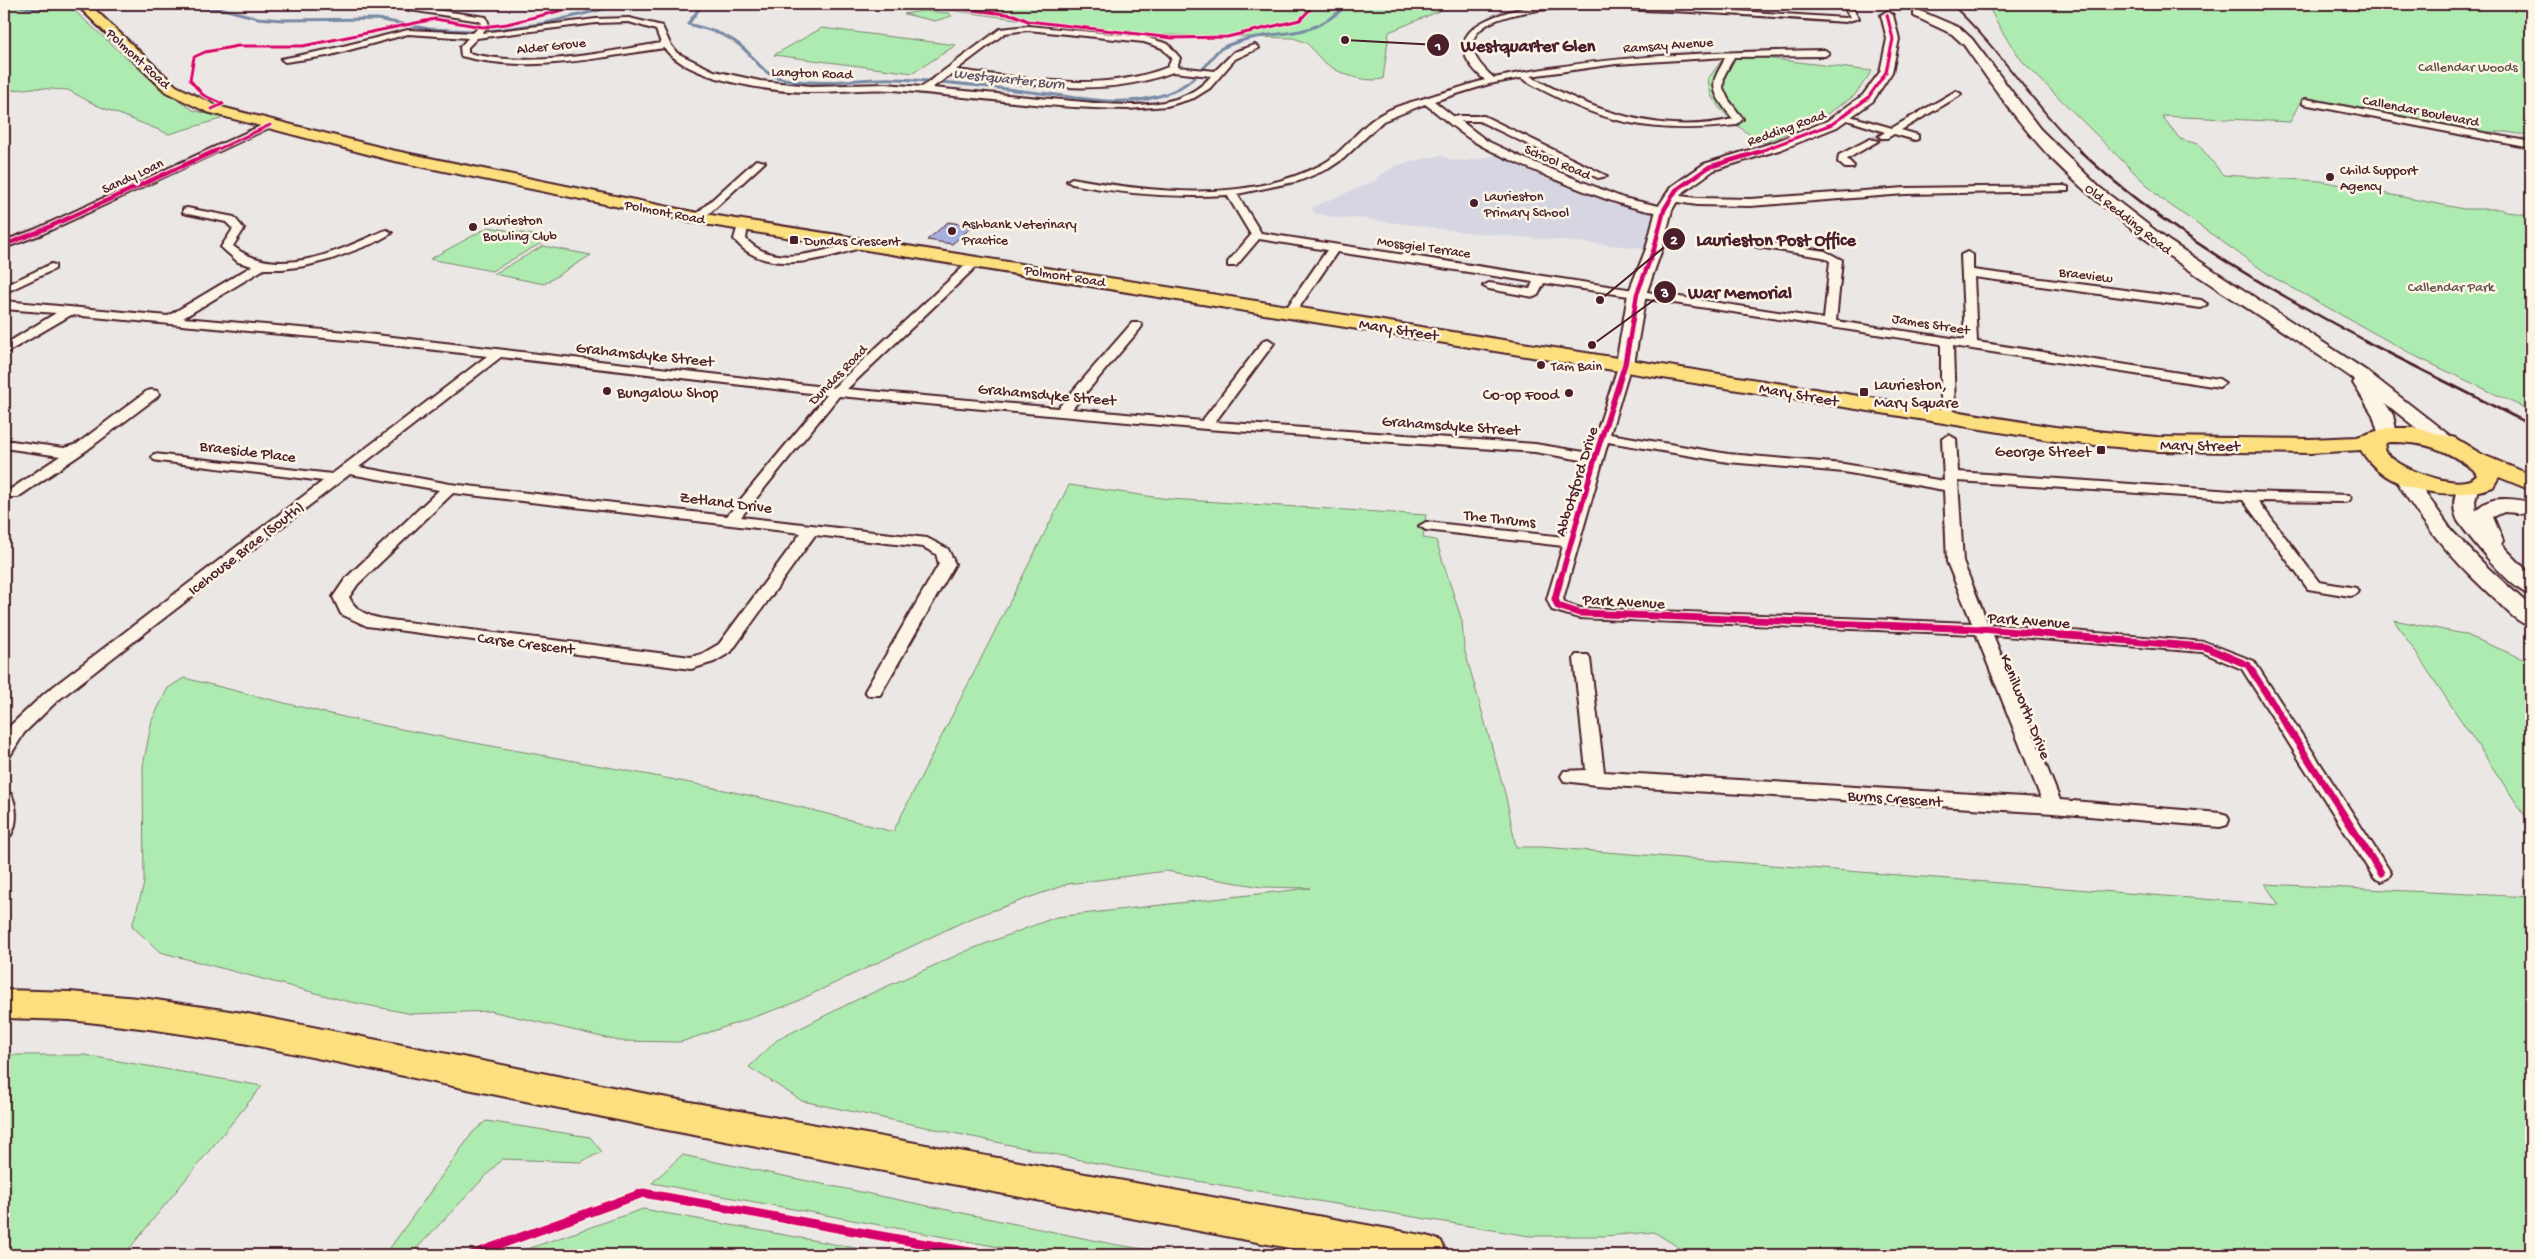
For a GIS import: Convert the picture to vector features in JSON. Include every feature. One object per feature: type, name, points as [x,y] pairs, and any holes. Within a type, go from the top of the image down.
[{"type":"main road","name":"Polmont Road","points":[[82,4],[172,89],[212,109],[270,125],[390,155],[698,218],[1292,308]]},
{"type":"main road","name":"Old Redding Road","points":[[1899,12],[1947,26],[1968,42],[2038,136],[2084,183],[2181,258],[2349,366],[2447,443]]},
{"type":"main road","name":"Redding Road","points":[[1667,204],[1683,184],[1710,168],[1777,146],[1832,124],[1868,98],[1886,72],[1899,12]]},
{"type":"main road","points":[[1626,364],[1637,294],[1654,249],[1667,204]]},
{"type":"main road","name":"Mary Street","points":[[1292,308],[1626,364],[1948,426],[2055,434],[2128,442],[2310,446],[2359,444],[2382,437],[2416,435],[2447,443],[2476,459],[2531,483]]},
{"type":"main road","name":"Old Redding Road","points":[[2349,366],[2374,399],[2383,415],[2382,437]]},
{"type":"main road","points":[[2382,437],[2372,444],[2372,450],[2376,457],[2401,479],[2426,512],[2497,591],[2531,619]]},
{"type":"main road","name":"Mary Street","points":[[2310,446],[2366,458],[2401,479]]},
{"type":"main road","points":[[2472,503],[2488,475],[2484,466],[2476,459]]},
{"type":"main road","points":[[2401,479],[2438,487],[2472,503],[2482,517],[2484,512],[2504,505],[2531,508]]},
{"type":"main road","points":[[2472,503],[2531,498]]},
{"type":"main road","points":[[2472,503],[2509,567],[2531,588]]},
{"type":"main road","points":[[4,1004],[70,1006],[149,1014],[243,1028],[706,1121],[1427,1255]]},
{"type":"street","points":[[376,4],[483,19],[484,24],[477,36]]},
{"type":"street","points":[[1492,81],[1474,63],[1468,53],[1467,42],[1473,32],[1491,20],[1518,11],[1580,5],[1703,7],[1845,20],[1855,18],[1846,4]]},
{"type":"street","name":"Langton Road","points":[[284,59],[327,53],[408,32],[477,36],[596,21],[629,20],[659,28],[666,45],[674,55],[691,65],[711,73],[760,84],[790,88],[885,87],[1133,107],[1154,105],[1192,95],[1203,89],[1234,55],[1256,48]]},
{"type":"street","points":[[924,90],[1002,31],[1019,28],[1145,40],[1165,46],[1172,52],[1176,58],[1172,69]]},
{"type":"street","name":"Alder Grove","points":[[477,36],[464,48],[464,54],[482,61],[505,64],[538,62],[666,45]]},
{"type":"street","name":"Ramsay Avenue","points":[[1072,181],[1140,192],[1230,191],[1286,182],[1322,168],[1346,153],[1381,118],[1396,111],[1492,81],[1631,59],[1730,54],[1825,53]]},
{"type":"street","points":[[1523,75],[1557,96],[1619,121],[1678,128],[1710,126],[1736,122],[1738,119],[1719,93],[1718,84],[1729,61],[1730,54]]},
{"type":"street","points":[[946,72],[1082,85],[1124,84],[1156,78],[1172,69],[1218,74]]},
{"type":"street","points":[[1884,136],[1956,94]]},
{"type":"street","name":"School Road","points":[[1427,101],[1484,143],[1517,159],[1620,200],[1667,204]]},
{"type":"street","name":"Callendar Boulevard","points":[[2306,102],[2531,145]]},
{"type":"street","points":[[1843,117],[1915,137]]},
{"type":"street","name":"School Road","points":[[1449,119],[1481,118],[1602,176]]},
{"type":"street","name":"Sandy Loan","points":[[4,245],[38,232],[270,125]]},
{"type":"street","points":[[1849,166],[1842,160],[1843,157],[1874,142]]},
{"type":"street","points":[[698,218],[764,163],[747,160]]},
{"type":"street","name":"Old Redding Road","points":[[1667,204],[1732,203],[1885,192],[2064,188]]},
{"type":"street","points":[[1230,191],[1257,234],[1232,264]]},
{"type":"street","points":[[187,211],[230,219],[239,229],[227,247],[236,258],[261,266],[292,264],[331,258],[387,233]]},
{"type":"street","points":[[743,225],[740,239],[744,246],[752,252],[770,257],[812,256],[862,244]]},
{"type":"street","name":"Mossgiel Terrace","points":[[1257,234],[1334,248],[1637,294]]},
{"type":"street","points":[[1758,244],[1825,254],[1836,260],[1830,323]]},
{"type":"street","points":[[1292,308],[1334,248]]},
{"type":"street","points":[[1968,255],[1972,345]]},
{"type":"street","name":"Dundas Road","points":[[732,519],[836,392],[976,261]]},
{"type":"street","points":[[170,320],[261,266]]},
{"type":"street","points":[[4,290],[51,267]]},
{"type":"street","name":"Braeview","points":[[1968,273],[2201,304]]},
{"type":"street","points":[[1489,286],[1534,293],[1540,278]]},
{"type":"street","name":"James Street","points":[[1637,294],[2219,383]]},
{"type":"street","points":[[4,305],[358,338],[497,354]]},
{"type":"street","points":[[4,350],[68,311]]},
{"type":"street","points":[[1062,412],[1136,326]]},
{"type":"street","points":[[1947,341],[1948,426]]},
{"type":"street","points":[[1206,424],[1268,343]]},
{"type":"street","name":"Grahamsdyke Street","points":[[497,354],[836,392],[1206,424],[1535,448],[1595,458]]},
{"type":"street","name":"Icehouse Brae (South)","points":[[4,752],[17,729],[52,697],[497,354]]},
{"type":"street","name":"Abbotsford Drive","points":[[1558,606],[1555,599],[1571,542],[1595,458],[1626,364]]},
{"type":"street","points":[[13,494],[152,394]]},
{"type":"street","name":"Kenilworth Drive","points":[[1948,426],[1954,562],[2054,806]]},
{"type":"street","points":[[1602,436],[1728,458],[1844,468],[1951,482],[2248,496],[2344,498]]},
{"type":"street","points":[[4,444],[64,452],[82,446]]},
{"type":"street","name":"Braeside Place","points":[[159,457],[339,474]]},
{"type":"street","name":"Zetland Drive","points":[[339,474],[927,543],[943,552],[948,564],[874,691]]},
{"type":"street","name":"Carse Crescent","points":[[450,488],[352,581],[341,597],[347,610],[367,620],[406,627],[691,663],[708,658],[725,648],[812,529]]},
{"type":"street","points":[[2248,496],[2314,586],[2350,591]]},
{"type":"street","name":"The Thrums","points":[[1426,526],[1571,542]]},
{"type":"street","name":"Park Avenue","points":[[1558,606],[1579,613],[1981,629],[2205,646],[2248,665],[2381,874]]},
{"type":"street","points":[[1582,659],[1596,778]]},
{"type":"street","name":"Burns Crescent","points":[[1570,776],[2054,806],[2220,820]]},
{"type":"street","points":[[4,799],[7,825],[4,830]]},
{"type":"shaded area","name":"Laurieston Primary School","points":[[1507,154],[1601,193],[1664,210],[1654,249],[1465,232],[1359,218],[1342,219],[1314,213],[1312,207],[1377,180],[1376,178],[1397,165],[1441,155],[1451,160],[1465,161]]},
{"type":"green space","points":[[4,4],[67,4],[162,90],[193,110],[224,118],[169,134],[96,105],[68,90],[33,88],[4,91]]},
{"type":"green space","points":[[904,4],[1456,4],[1389,32],[1383,79],[1366,80],[1349,76],[1332,68],[1306,43],[1293,38],[1128,34]]},
{"type":"green space","points":[[1987,4],[2531,4],[2531,136],[2506,132],[2476,132],[2301,100],[2290,122],[2162,116],[2180,139],[2198,144],[2223,175],[2320,181],[2464,209],[2499,209],[2531,217],[2531,411],[2419,358],[2271,276],[2160,198],[2023,62],[2003,33]]},
{"type":"green space","points":[[922,11],[949,13],[952,16],[935,21],[904,14]]},
{"type":"green space","points":[[822,28],[956,45],[913,73],[774,55]]},
{"type":"green space","points":[[1740,55],[1872,71],[1854,96],[1821,118],[1765,143],[1751,136],[1729,118],[1717,105],[1710,92],[1708,79],[1722,60]]},
{"type":"green space","points":[[489,227],[550,238],[492,271],[430,259]]},
{"type":"green space","points":[[543,246],[591,255],[544,284],[494,274]]},
{"type":"green space","points":[[1069,485],[1169,499],[1426,515],[1423,538],[1436,540],[1462,621],[1464,648],[1506,797],[1516,847],[1542,847],[2279,905],[2265,884],[2531,897],[2531,1255],[1691,1255],[1654,1232],[1603,1236],[1529,1236],[1124,1169],[802,1101],[749,1067],[777,1040],[854,1001],[969,950],[1056,917],[1310,888],[1262,887],[1166,871],[1068,884],[969,919],[789,1005],[681,1042],[619,1041],[491,1011],[412,1014],[346,1001],[160,952],[132,926],[144,884],[143,766],[152,720],[168,688],[184,678],[371,723],[633,772],[763,799],[893,832]]},
{"type":"green space","points":[[2394,620],[2464,634],[2531,662],[2531,825]]},
{"type":"green space","points":[[4,1055],[84,1055],[262,1086],[124,1255],[4,1255]]},
{"type":"green space","points":[[486,1121],[590,1137],[602,1152],[580,1162],[502,1159],[415,1250],[406,1255],[385,1255],[473,1132]]},
{"type":"green space","points":[[682,1155],[1112,1244],[1180,1255],[1042,1255],[652,1183]]},
{"type":"green space","points":[[643,1209],[893,1255],[510,1255]]},
{"type":"building","name":"Ashbank Veterinary Practice","points":[[948,222],[973,226],[952,244],[927,240]]},
{"type":"waterway","name":"Westquarter Burn","points":[[9,4],[35,9],[75,8]]},
{"type":"waterway","name":"Westquarter Burn","points":[[489,31],[546,23],[624,4]]},
{"type":"waterway","name":"Westquarter Burn","points":[[686,4],[694,4],[699,9],[688,24],[731,39],[743,48],[764,70],[780,78],[809,82],[882,79],[914,80],[968,84],[1112,101],[1141,100],[1169,93],[1193,79],[1216,52],[1223,47],[1254,38],[1307,29],[1320,24],[1348,4]]},
{"type":"waterway","name":"Westquarter Burn","points":[[97,7],[145,5],[223,9],[258,18],[282,20],[377,19],[429,29],[471,31]]},
{"type":"tunnel","points":[[1873,141],[1884,136]]},
{"type":"railway","points":[[1951,4],[1985,39],[2048,116],[2082,152]]},
{"type":"railway","points":[[2080,151],[2146,207],[2217,256],[2254,279],[2368,342]]},
{"type":"railway","points":[[2365,341],[2531,425]]},
{"type":"cycle path","points":[[212,109],[223,104],[203,95],[190,80],[194,57],[205,52],[238,46],[303,46],[435,19],[483,27],[507,24],[587,4]]},
{"type":"cycle path","points":[[712,4],[956,8],[1014,15],[1028,21],[1172,38],[1227,37],[1300,20],[1315,4]]},
{"type":"cycle path","points":[[1887,15],[1893,39],[1886,72],[1868,98],[1832,124],[1777,146],[1709,167],[1676,190],[1664,210],[1654,249],[1637,294],[1625,364],[1595,458],[1555,599],[1558,606],[1579,613],[1981,629],[2205,647],[2248,665],[2381,873]]},
{"type":"cycle path","points":[[4,245],[38,232],[270,125]]},
{"type":"cycle path","points":[[471,1255],[643,1193],[987,1255]]},
{"type":"place","name":"Westquarter Glen","points":[[1345,40]]},
{"type":"place","name":"Child Support Agency","points":[[2330,177]]},
{"type":"place","name":"Laurieston Primary School","points":[[1474,203]]},
{"type":"place","name":"Laurieston Bowling Club","points":[[473,227]]},
{"type":"place","name":"Ashbank Veterinary Practice","points":[[952,231]]},
{"type":"place","name":"Dundas Crescent","points":[[794,240]]},
{"type":"place","name":"Laurieston Post Office","points":[[1600,300]]},
{"type":"place","name":"War Memorial","points":[[1592,345]]},
{"type":"place","name":"Tam Bain","points":[[1541,365]]},
{"type":"place","name":"Bungalow Shop","points":[[607,391]]},
{"type":"place","name":"Laurieston, Mary Square","points":[[1864,392]]},
{"type":"place","name":"Co-op Food","points":[[1569,393]]},
{"type":"place","name":"George Street","points":[[2101,450]]},
{"type":"park label","name":"Callendar Woods","points":[[2468,66]]},
{"type":"park label","name":"Callendar Park","points":[[2451,286]]}]
